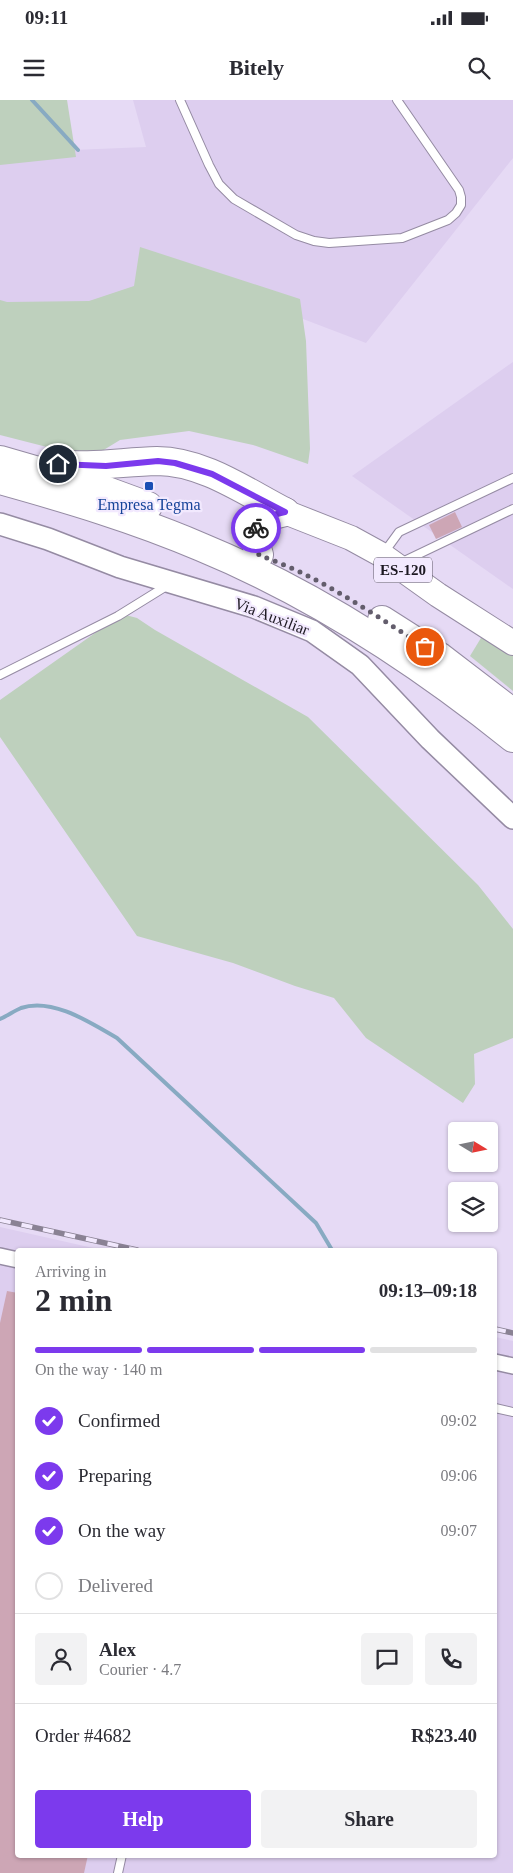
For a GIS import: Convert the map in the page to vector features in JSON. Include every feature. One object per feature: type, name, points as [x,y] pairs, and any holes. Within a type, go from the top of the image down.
[{"type":"highway","points":[[0,458],[77,466],[158,461],[175,463],[212,474],[285,512]]},
{"type":"highway","points":[[0,458],[107,491],[170,514],[298,571],[379,618],[440,657],[513,713]]},
{"type":"highway","points":[[0,480],[140,523],[208,550],[290,588],[380,640],[476,708],[513,738]]},
{"type":"highway","points":[[259,555],[255,542],[256,529],[261,521],[269,516],[285,512]]},
{"type":"main road","name":"ES-120","points":[[285,512],[351,538],[389,560],[438,595],[513,643]]},
{"type":"street","name":"Via Auxiliar","points":[[0,524],[48,539],[120,567],[254,607],[312,630],[360,665],[430,739],[513,818]]},
{"type":"street","points":[[0,1256],[15,1259]]},
{"type":"street","points":[[497,1362],[513,1366]]},
{"type":"lane","points":[[180,100],[219,184],[234,199],[296,235],[314,242],[329,243],[402,238],[448,220],[456,213],[460,205],[461,197],[459,190],[397,100]]},
{"type":"lane","points":[[389,560],[399,532],[513,478]]},
{"type":"lane","points":[[389,560],[513,509]]},
{"type":"lane","points":[[0,675],[118,616],[172,582]]},
{"type":"lane","points":[[497,1408],[513,1412]]},
{"type":"lane","points":[[118,1873],[121,1858]]},
{"type":"shaded area","points":[[133,100],[513,100],[513,158],[366,343],[156,263],[147,306],[0,312],[0,153],[146,147]]},
{"type":"shaded area","points":[[513,362],[513,589],[352,476]]},
{"type":"shaded area","points":[[0,1227],[93,1248],[15,1248],[15,1858],[497,1858],[497,1337],[513,1341],[513,1873],[0,1873]]},
{"type":"green space","points":[[0,100],[67,100],[76,157],[0,165]]},
{"type":"green space","points":[[140,247],[300,299],[306,341],[310,449],[308,464],[253,445],[189,431],[120,440],[102,451],[86,457],[0,435],[0,300],[7,302],[89,301],[134,286]]},
{"type":"green space","points":[[122,614],[137,618],[308,717],[478,885],[513,929],[513,1038],[474,1054],[475,1084],[463,1103],[366,1038],[334,998],[233,963],[137,936],[0,737],[0,700]]},
{"type":"green space","points":[[484,633],[513,645],[513,691],[470,656]]},
{"type":"building","points":[[455,512],[462,527],[436,539],[429,525]]},
{"type":"building","points":[[7,1291],[15,1292],[15,1858],[87,1858],[84,1873],[0,1873],[0,1323]]},
{"type":"waterway","points":[[32,100],[78,150]]},
{"type":"waterway","points":[[0,1019],[21,1008],[45,1006],[71,1013],[117,1038],[316,1223],[331,1248]]},
{"type":"railway","points":[[0,1220],[128,1248]]},
{"type":"railway","points":[[497,1329],[513,1333]]},
{"type":"way so far","points":[[256,528],[255,542],[259,555],[298,571],[425,647]]},
{"type":"place","name":"Empresa Tegma","points":[[149,486]]},
{"type":"route","points":[[58,464],[106,466],[158,461],[192,467],[212,474],[285,512],[269,516],[261,521],[256,528]]}]
